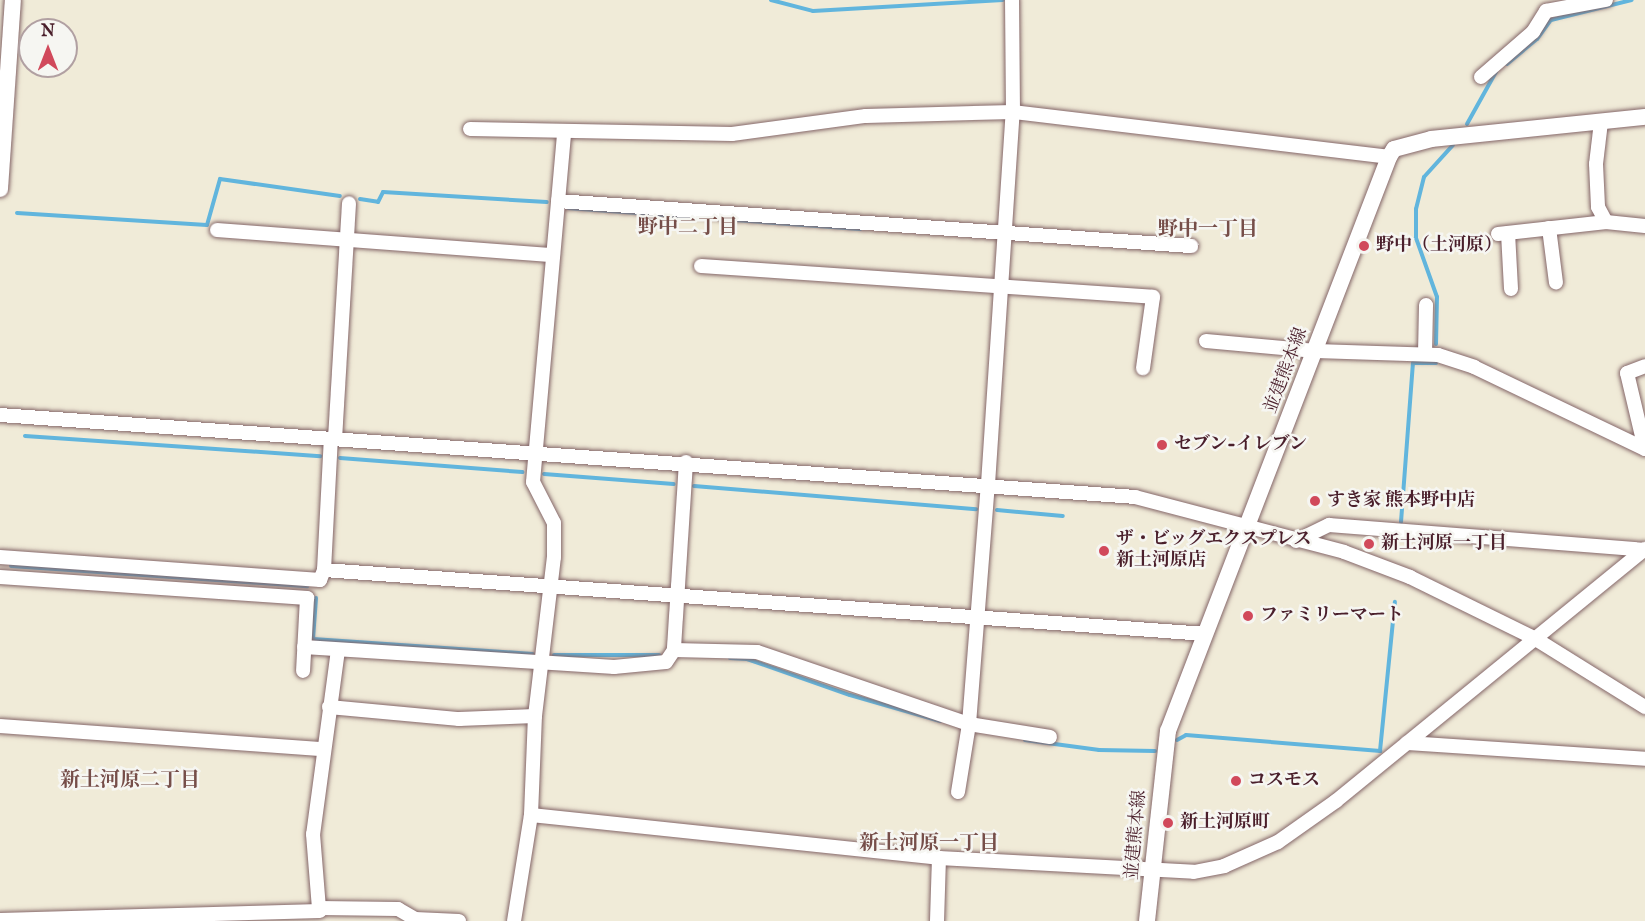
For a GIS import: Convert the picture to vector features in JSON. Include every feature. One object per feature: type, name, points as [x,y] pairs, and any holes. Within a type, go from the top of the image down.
[{"type":"main road","points":[[0,189],[13,0]]},
{"type":"main road","points":[[1389,157],[1394,149],[1431,139],[1645,117]]},
{"type":"main road","name":"並建熊本線","points":[[1148,921],[1156,870],[1168,730],[1249,526],[1389,157]]},
{"type":"street","points":[[958,792],[969,724],[988,484],[1012,112],[1012,0]]},
{"type":"street","points":[[1480,77],[1533,32],[1546,12],[1606,0]]},
{"type":"street","points":[[470,129],[564,133],[732,134],[866,116],[1012,112],[1389,157]]},
{"type":"street","points":[[1601,122],[1596,164],[1598,207],[1606,222]]},
{"type":"street","points":[[514,921],[531,815],[535,716],[552,587],[554,523],[533,482],[564,133]]},
{"type":"street","points":[[558,201],[1191,246]]},
{"type":"street","points":[[0,577],[307,598],[319,592],[333,439],[349,203]]},
{"type":"street","points":[[1511,289],[1503,233],[1606,222],[1645,226]]},
{"type":"street","points":[[1549,228],[1556,283]]},
{"type":"street","points":[[217,230],[553,255]]},
{"type":"street","points":[[701,266],[1153,297],[1143,368]]},
{"type":"street","points":[[1425,354],[1426,305]]},
{"type":"street","points":[[1206,341],[1316,351],[1438,355],[1474,368],[1645,449]]},
{"type":"street","points":[[1645,366],[1627,373],[1645,449]]},
{"type":"street","points":[[0,415],[686,462],[1135,497],[1344,552],[1410,577],[1534,638],[1645,707]]},
{"type":"street","points":[[304,647],[542,665],[614,667],[666,662],[674,650],[686,462]]},
{"type":"street","points":[[1296,540],[1329,525],[1645,550]]},
{"type":"street","points":[[531,815],[939,858],[1194,872],[1254,855],[1336,801],[1645,550]]},
{"type":"street","points":[[0,565],[0,557],[678,594],[1206,634]]},
{"type":"street","points":[[303,671],[307,598]]},
{"type":"street","points":[[320,911],[313,834],[322,749],[338,650]]},
{"type":"street","points":[[674,650],[756,652],[969,724],[1050,737]]},
{"type":"street","points":[[329,707],[459,719],[535,716]]},
{"type":"street","points":[[0,726],[322,749]]},
{"type":"street","points":[[1407,743],[1645,759]]},
{"type":"street","points":[[937,921],[939,858]]},
{"type":"street","points":[[0,920],[398,909],[415,919],[459,921]]},
{"type":"street","points":[[262,921],[286,913]]},
{"type":"waterway","points":[[771,0],[813,11],[1003,0]]},
{"type":"waterway","points":[[1507,64],[1537,39],[1551,20],[1632,0]]},
{"type":"waterway","points":[[1467,124],[1496,72]]},
{"type":"waterway","points":[[1436,344],[1437,297],[1416,238],[1416,209],[1424,177],[1453,145]]},
{"type":"waterway","points":[[17,213],[207,225],[220,179],[340,196]]},
{"type":"waterway","points":[[360,199],[378,202],[383,192],[547,202]]},
{"type":"waterway","points":[[568,208],[860,229]]},
{"type":"waterway","points":[[1401,522],[1413,363],[1436,363]]},
{"type":"waterway","points":[[25,436],[320,456]]},
{"type":"waterway","points":[[340,458],[522,472]]},
{"type":"waterway","points":[[544,474],[674,484]]},
{"type":"waterway","points":[[694,486],[976,509]]},
{"type":"waterway","points":[[997,510],[1063,516]]},
{"type":"waterway","points":[[11,566],[307,586]]},
{"type":"waterway","points":[[316,598],[313,639],[532,654]]},
{"type":"waterway","points":[[1177,740],[1186,735],[1380,751],[1395,602]]},
{"type":"waterway","points":[[554,655],[659,655]]},
{"type":"waterway","points":[[730,658],[747,659],[850,695],[940,721]]},
{"type":"waterway","points":[[1025,740],[1099,750],[1155,751]]},
{"type":"place","name":"野中（土河原）","points":[[1364,246]]},
{"type":"place","name":"セブン-イレブン","points":[[1162,445]]},
{"type":"place","name":"すき家 熊本野中店","points":[[1315,501]]},
{"type":"place","name":"新土河原一丁目","points":[[1369,544]]},
{"type":"place","name":"ザ・ビッグエクスプレス 新土河原店","points":[[1104,551]]},
{"type":"place","name":"ファミリーマート","points":[[1248,616]]},
{"type":"place","name":"コスモス","points":[[1236,781]]},
{"type":"place","name":"新土河原町","points":[[1168,823]]},
{"type":"district","name":"野中二丁目","points":[[688,227]]},
{"type":"district","name":"野中一丁目","points":[[1208,229]]},
{"type":"district","name":"新土河原二丁目","points":[[130,780]]},
{"type":"district","name":"新土河原一丁目","points":[[929,843]]}]
